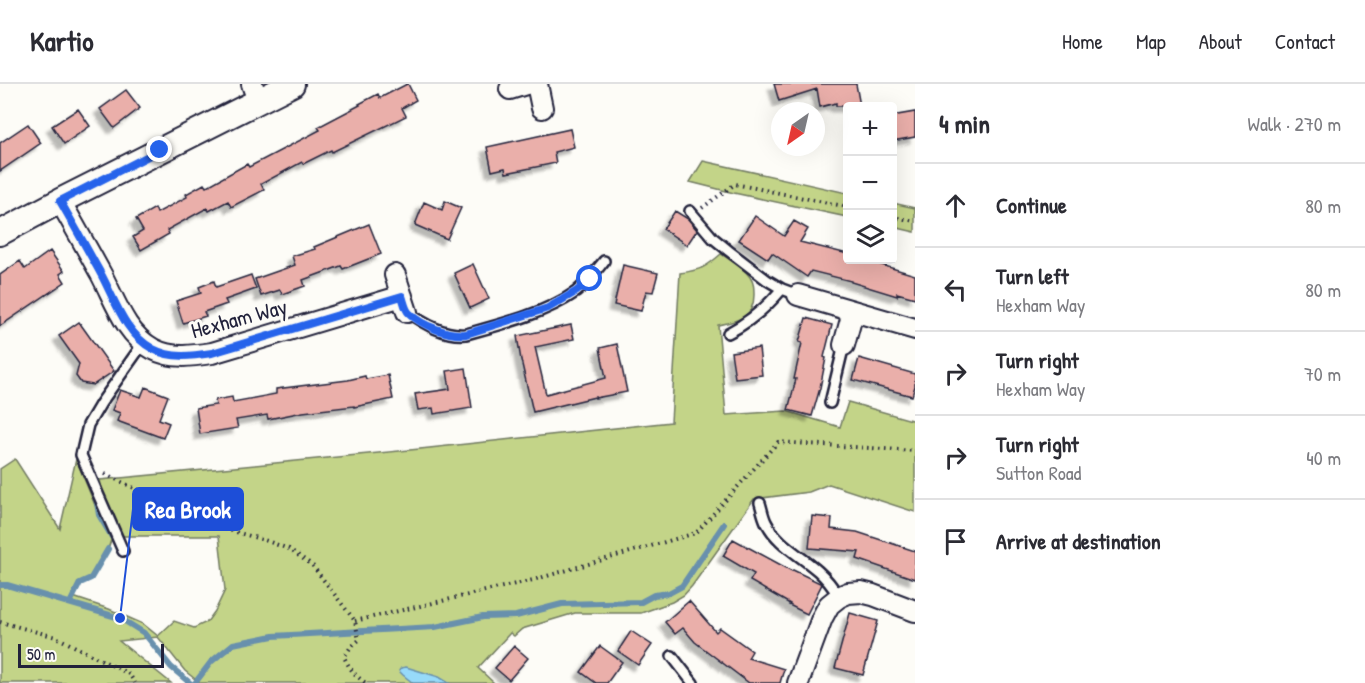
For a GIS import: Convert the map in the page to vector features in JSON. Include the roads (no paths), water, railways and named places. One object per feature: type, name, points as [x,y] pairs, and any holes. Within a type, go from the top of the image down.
[{"type":"street","points":[[0,233],[255,92],[292,84]]},
{"type":"street","points":[[537,84],[542,108]]},
{"type":"street","name":"Hexham Way","points":[[60,201],[125,321],[138,338],[153,349],[172,355],[191,357],[212,353],[405,304]]},
{"type":"street","points":[[395,275],[405,304]]},
{"type":"street","points":[[790,292],[915,329]]},
{"type":"street","points":[[844,345],[853,312]]},
{"type":"street","points":[[798,683],[822,618],[829,605],[839,597],[848,593],[861,592],[915,611]]},
{"type":"lane","points":[[692,212],[713,238],[767,280],[790,292]]},
{"type":"lane","points":[[405,304],[433,328],[458,335],[466,334],[548,308],[577,291],[604,261]]},
{"type":"lane","points":[[728,333],[742,326],[769,304],[790,292]]},
{"type":"lane","points":[[123,551],[81,455],[88,425],[144,342]]},
{"type":"lane","points":[[830,404],[844,345]]},
{"type":"lane","points":[[760,503],[765,520],[774,535],[817,570],[831,584],[839,597]]},
{"type":"lane","points":[[672,656],[693,683]]},
{"type":"water","points":[[406,667],[439,677],[449,683],[413,683],[399,671]]},
{"type":"waterway","points":[[96,497],[99,515],[112,537]]},
{"type":"waterway","points":[[195,683],[211,662],[233,644],[273,636],[435,627],[483,617],[516,616],[562,604],[641,602],[682,586],[724,524]]},
{"type":"waterway","points":[[70,603],[80,583],[91,578],[108,549]]},
{"type":"waterway","points":[[0,585],[7,585],[120,618],[144,633],[171,667],[190,683]]},
{"type":"place","name":"Rea Brook","points":[[120,618]]}]
